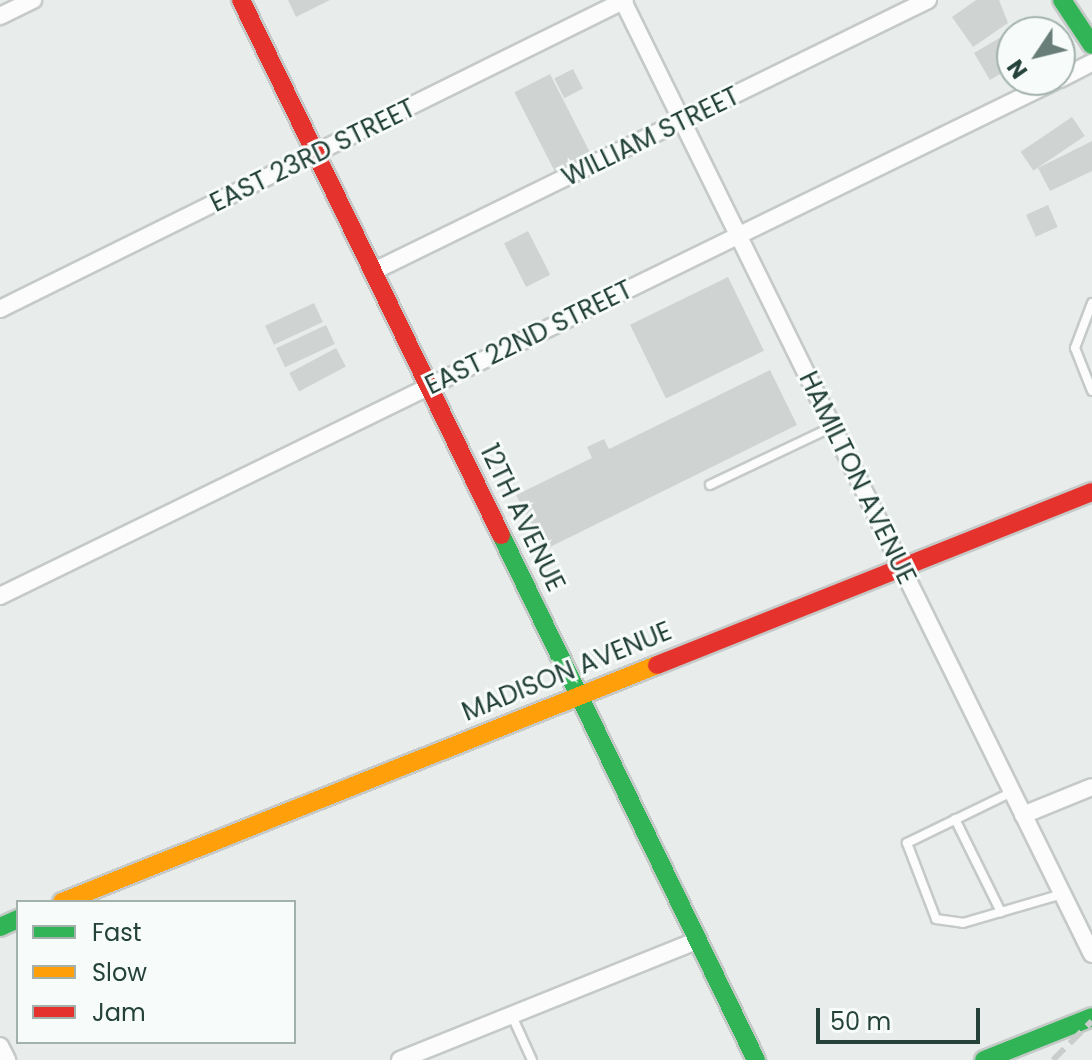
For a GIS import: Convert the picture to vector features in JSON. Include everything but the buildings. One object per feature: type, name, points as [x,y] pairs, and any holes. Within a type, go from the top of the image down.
[{"type":"street","points":[[0,16],[33,0]]},
{"type":"street","name":"12TH AVENUE","points":[[241,0],[756,1060]]},
{"type":"street","name":"EAST 23RD STREET","points":[[0,309],[624,0]]},
{"type":"street","name":"HAMILTON AVENUE","points":[[624,0],[1092,954]]},
{"type":"street","name":"WILLIAM STREET","points":[[372,272],[928,0]]},
{"type":"street","points":[[1062,0],[1092,45]]},
{"type":"street","name":"EAST 22ND STREET","points":[[0,596],[1023,96]]},
{"type":"street","name":"MADISON AVENUE","points":[[67,900],[1092,492]]},
{"type":"street","points":[[1023,815],[1092,787]]},
{"type":"street","points":[[400,1060],[698,940]]},
{"type":"street","points":[[984,1060],[1092,1017]]},
{"type":"street","points":[[0,1046],[7,1060]]},
{"type":"lane","points":[[1092,303],[1075,348],[1092,391]]},
{"type":"lane","points":[[710,485],[832,427]]},
{"type":"lane","points":[[1012,792],[907,843],[936,919],[963,923],[1062,894]]},
{"type":"lane","points":[[955,819],[1001,912]]},
{"type":"lane","points":[[511,1015],[532,1060]]},
{"type":"railway","points":[[1053,1060],[1092,1021]]},
{"type":"traffic: fast","points":[[1062,0],[1092,45]]},
{"type":"traffic: fast","points":[[501,535],[756,1060]]},
{"type":"traffic: fast","points":[[0,927],[16,920]]},
{"type":"traffic: fast","points":[[984,1060],[1092,1017]]},
{"type":"traffic: slow","points":[[67,900],[657,665]]},
{"type":"traffic: jam","points":[[241,0],[501,535]]},
{"type":"traffic: jam","points":[[657,665],[1092,492]]}]
